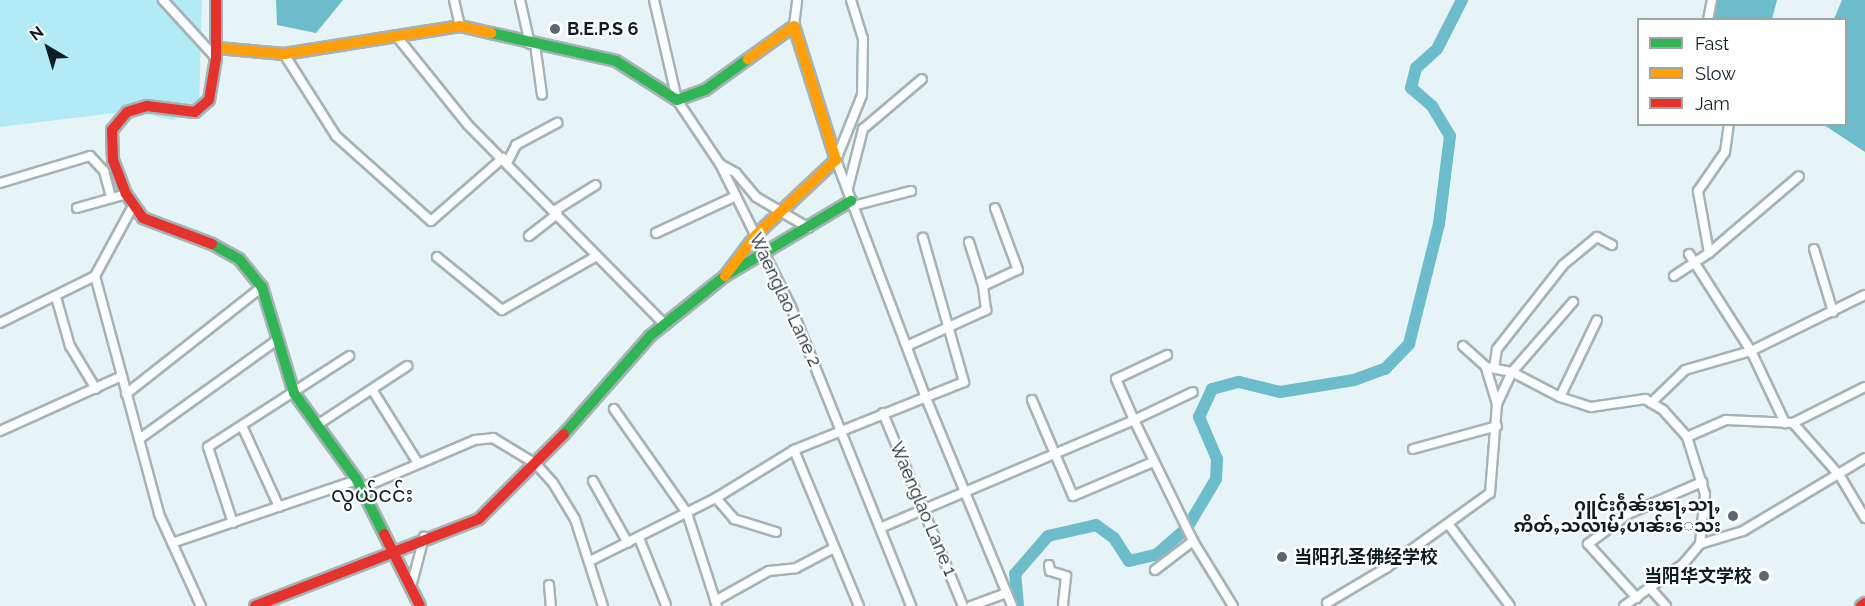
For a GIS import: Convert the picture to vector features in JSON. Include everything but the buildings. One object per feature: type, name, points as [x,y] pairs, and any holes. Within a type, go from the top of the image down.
[{"type":"street","points":[[164,0],[217,53],[284,54],[398,38],[460,26],[616,61],[677,100],[705,90],[794,26]]},
{"type":"street","points":[[216,0],[217,53],[213,90],[195,112],[147,106],[119,119],[109,144],[126,194],[143,218],[191,233],[239,259],[261,287],[294,393],[359,484],[420,606]]},
{"type":"street","points":[[454,0],[460,26]]},
{"type":"street","points":[[520,0],[533,44],[542,95]]},
{"type":"street","name":"Waenglao Lane 2","points":[[654,0],[677,100],[720,164],[766,254],[842,430],[911,606]]},
{"type":"street","points":[[797,0],[794,26],[836,160],[909,345],[926,398],[1011,606]]},
{"type":"street","points":[[725,276],[756,235],[836,160],[862,94],[863,39],[851,0]]},
{"type":"street","points":[[1708,18],[1712,0]]},
{"type":"street","points":[[398,38],[468,125],[505,159],[595,257],[665,326]]},
{"type":"street","points":[[284,54],[336,136],[431,221],[505,159],[516,144],[557,123]]},
{"type":"street","points":[[851,199],[863,129],[922,79]]},
{"type":"street","points":[[1709,253],[1698,191],[1731,140],[1729,126]]},
{"type":"street","points":[[0,183],[90,156],[104,171],[111,198]]},
{"type":"street","points":[[720,164],[736,173],[756,197],[780,214],[809,228]]},
{"type":"street","points":[[1674,276],[1709,253],[1799,176]]},
{"type":"street","points":[[529,236],[556,212],[596,185]]},
{"type":"street","points":[[255,606],[392,549],[479,519],[599,398],[622,366],[665,326],[725,276],[809,228],[851,199],[911,191]]},
{"type":"street","points":[[77,208],[126,194]]},
{"type":"street","points":[[656,233],[736,196]]},
{"type":"street","points":[[0,323],[95,276],[133,206]]},
{"type":"street","points":[[983,286],[1018,270],[995,208]]},
{"type":"street","points":[[1326,605],[1449,525],[1490,494],[1497,404],[1490,367],[1497,349],[1563,265],[1597,237],[1612,245]]},
{"type":"street","points":[[591,560],[716,498],[794,450],[964,382],[951,327],[923,238]]},
{"type":"street","points":[[909,345],[986,310],[983,286],[969,242]]},
{"type":"street","points":[[1814,249],[1833,312]]},
{"type":"street","points":[[1689,254],[1751,351],[1789,423],[1840,476],[1865,518]]},
{"type":"street","points":[[436,257],[502,310],[595,257]]},
{"type":"street","points":[[95,276],[126,394],[142,437],[159,514],[201,606]]},
{"type":"street","points":[[126,394],[261,287]]},
{"type":"street","points":[[1463,346],[1490,367],[1512,372],[1560,397],[1591,407],[1651,403],[1684,370],[1751,351],[1865,295]]},
{"type":"street","points":[[56,297],[70,346],[96,389]]},
{"type":"street","points":[[1497,404],[1512,372],[1573,302]]},
{"type":"street","points":[[1560,397],[1597,320]]},
{"type":"street","points":[[142,437],[277,340]]},
{"type":"street","points":[[1167,355],[1116,380],[1153,462],[1193,541],[1233,606]]},
{"type":"street","points":[[233,523],[208,447],[349,356]]},
{"type":"street","points":[[317,425],[373,391],[407,366]]},
{"type":"street","points":[[0,431],[122,376]]},
{"type":"street","points":[[1687,437],[1726,420],[1789,423],[1865,387]]},
{"type":"street","points":[[373,391],[418,464]]},
{"type":"street","points":[[880,528],[964,491],[1056,455],[1193,392]]},
{"type":"street","points":[[1032,400],[1070,493],[1078,497],[1153,462]]},
{"type":"street","points":[[1624,606],[1683,564],[1700,544],[1706,515],[1702,482],[1687,437],[1651,403]]},
{"type":"street","points":[[614,409],[687,513],[716,603],[769,571],[796,568],[834,548]]},
{"type":"street","name":"Waenglao Lane 1","points":[[883,413],[963,606]]},
{"type":"street","points":[[242,426],[279,507]]},
{"type":"street","points":[[1413,449],[1497,426]]},
{"type":"street","points":[[172,543],[279,507],[359,484],[485,438],[536,464],[575,519],[591,560],[603,606]]},
{"type":"street","points":[[794,450],[859,606]]},
{"type":"street","points":[[1700,544],[1743,531],[1840,476],[1845,468],[1865,458]]},
{"type":"street","points":[[594,481],[628,543]]},
{"type":"street","points":[[1637,598],[1587,544],[1628,514],[1702,482]]},
{"type":"street","points":[[716,498],[734,519],[776,532]]},
{"type":"street","points":[[1449,525],[1510,606]]},
{"type":"street","points":[[411,587],[424,537]]},
{"type":"street","points":[[639,538],[666,605]]},
{"type":"street","points":[[1155,570],[1193,541]]},
{"type":"street","points":[[1049,565],[1050,571],[1066,576],[1063,606]]},
{"type":"street","points":[[549,585],[551,606]]},
{"type":"street","points":[[1650,588],[1666,606]]},
{"type":"street","points":[[971,606],[1006,593]]},
{"type":"shaded area","points":[[0,0],[202,0],[199,107],[174,120],[130,111],[0,127]]},
{"type":"shaded area","points":[[276,0],[343,0],[316,33],[277,25]]},
{"type":"shaded area","points":[[1716,0],[1777,0],[1772,18],[1711,18]]},
{"type":"shaded area","points":[[1842,0],[1865,0],[1865,152],[1826,126],[1847,126],[1847,18],[1834,18]]},
{"type":"waterway","points":[[1018,606],[1015,574],[1048,536],[1096,525],[1114,538],[1129,561],[1156,555],[1187,528],[1216,479],[1217,459],[1199,417],[1212,389],[1239,382],[1280,392],[1354,380],[1385,369],[1409,344],[1439,224],[1450,136],[1432,106],[1411,88],[1416,68],[1437,49],[1462,0]]},
{"type":"traffic: fast","points":[[491,33],[616,61],[677,100],[705,90],[748,59]]},
{"type":"traffic: fast","points":[[564,434],[650,336],[725,276],[851,201]]},
{"type":"traffic: fast","points":[[212,244],[239,259],[262,287],[294,393],[357,480],[384,534]]},
{"type":"traffic: slow","points":[[217,48],[284,54],[460,26],[491,33]]},
{"type":"traffic: slow","points":[[725,276],[756,235],[836,160],[794,26],[748,59]]},
{"type":"traffic: jam","points":[[212,244],[143,218],[126,194],[113,160],[112,130],[127,112],[147,106],[195,112],[209,100],[216,58],[216,0]]},
{"type":"traffic: jam","points":[[255,606],[479,519],[564,434]]},
{"type":"traffic: jam","points":[[384,534],[420,606]]},
{"type":"traffic: jam","points":[[1861,606],[1865,603]]},
{"type":"place","name":"B.E.P.S 6","points":[[555,29]]},
{"type":"place","name":"ႁူင်းႁဵၼ်းၽႃႇသႃႇ ဢိတ်ႇသလၢမ်ႇပၢၼ်းေသး","points":[[1733,516]]},
{"type":"place","name":"当阳孔圣佛经学校","points":[[1282,557]]},
{"type":"place","name":"当阳华文学校","points":[[1764,576]]},
{"type":"district","name":"လွယ်ငင်း","points":[[372,495]]}]
